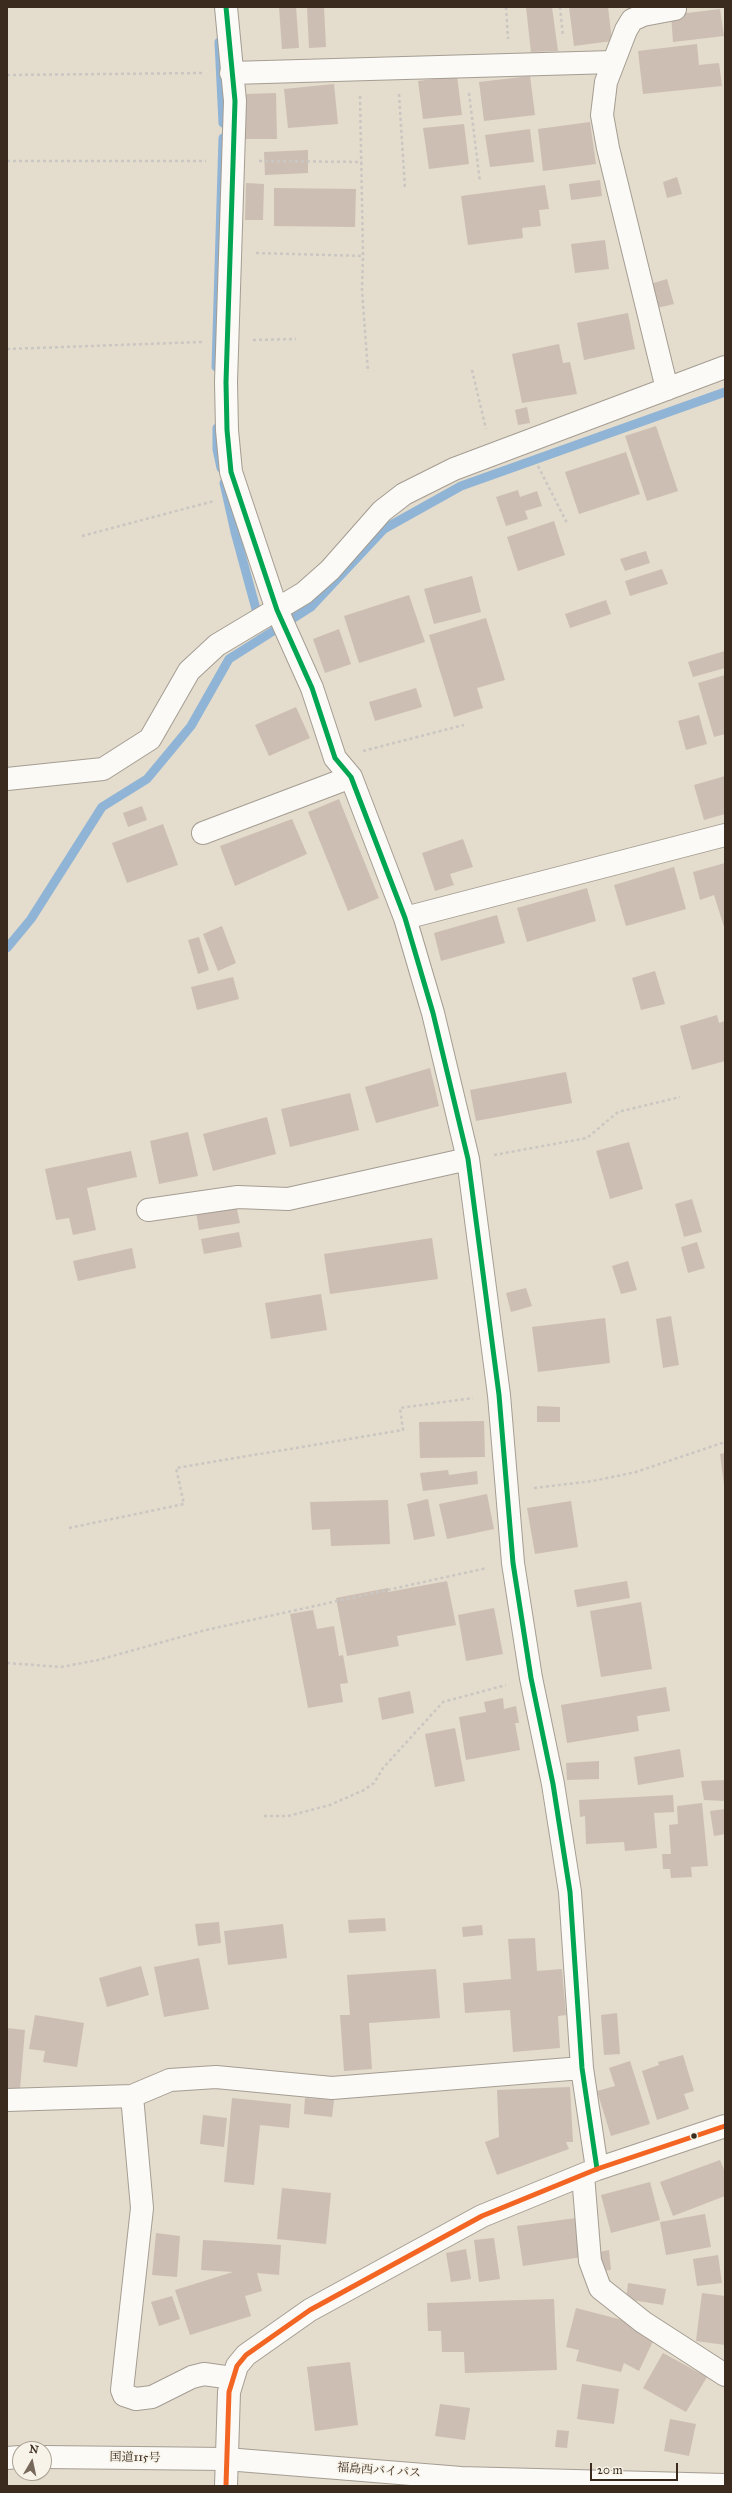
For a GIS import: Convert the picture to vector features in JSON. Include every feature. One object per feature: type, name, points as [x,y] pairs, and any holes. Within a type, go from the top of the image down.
[{"type":"main road","points":[[226,7],[231,72],[236,100],[227,341],[227,430],[231,472],[277,610],[312,688],[335,758],[351,777],[404,918],[433,1013],[468,1159],[499,1395],[513,1563],[531,1678],[553,1784],[570,1892],[590,2172],[590,2261],[600,2288],[643,2322],[725,2375]]},
{"type":"main road","points":[[666,389],[608,148],[602,115],[606,82],[631,13],[643,15],[675,9]]},
{"type":"main road","points":[[231,72],[613,62]]},
{"type":"main road","points":[[7,779],[103,769],[150,740],[189,671],[217,645],[304,594],[325,575],[382,512],[404,494],[454,469],[725,367]]},
{"type":"main road","points":[[203,833],[351,777]]},
{"type":"main road","points":[[404,918],[725,835]]},
{"type":"main road","points":[[148,1210],[238,1197],[288,1199],[468,1159]]},
{"type":"main road","points":[[7,2100],[132,2096],[170,2080],[216,2077],[332,2088],[582,2068]]},
{"type":"main road","points":[[132,2096],[142,2208],[122,2390],[124,2395],[136,2399],[152,2397],[192,2377],[204,2374],[232,2378]]},
{"type":"main road","points":[[226,2486],[226,2459],[232,2378],[237,2366],[246,2355],[310,2310],[482,2216],[590,2172],[725,2126]]},
{"type":"main road","name":"国道115号","points":[[52,2457],[226,2459]]},
{"type":"main road","name":"福島西バイパス","points":[[226,2459],[462,2478],[725,2485]]},
{"type":"path","points":[[506,7],[510,65]]},
{"type":"path","points":[[465,66],[480,182]]},
{"type":"path","points":[[397,68],[405,189]]},
{"type":"path","points":[[360,69],[363,256],[362,290],[368,372]]},
{"type":"path","points":[[7,75],[231,72]]},
{"type":"path","points":[[7,160],[362,162]]},
{"type":"path","points":[[230,253],[363,256]]},
{"type":"path","points":[[7,349],[296,339]]},
{"type":"path","points":[[472,370],[492,454]]},
{"type":"path","points":[[526,442],[568,525]]},
{"type":"path","points":[[82,536],[238,495]]},
{"type":"path","points":[[335,758],[464,725]]},
{"type":"path","points":[[468,1159],[587,1138],[618,1112],[680,1098]]},
{"type":"path","points":[[69,1528],[184,1504],[176,1468],[403,1430],[400,1408],[499,1395]]},
{"type":"path","points":[[506,1491],[593,1481],[636,1472],[725,1442]]},
{"type":"path","points":[[7,1664],[61,1667],[98,1660],[206,1630],[513,1563]]},
{"type":"path","points":[[264,1816],[288,1816],[330,1805],[364,1790],[374,1784],[383,1768],[443,1702],[531,1678]]},
{"type":"building","points":[[279,7],[296,7],[299,48],[282,49]]},
{"type":"building","points":[[307,7],[324,7],[326,47],[309,48]]},
{"type":"building","points":[[526,7],[552,7],[558,51],[531,52]]},
{"type":"building","points":[[569,7],[608,7],[612,41],[574,46]]},
{"type":"building","points":[[720,9],[724,36],[673,42],[671,15]]},
{"type":"building","points":[[697,44],[699,65],[719,63],[722,86],[643,94],[638,51]]},
{"type":"building","points":[[457,76],[462,115],[423,119],[418,81]]},
{"type":"building","points":[[530,76],[535,115],[484,121],[479,82]]},
{"type":"building","points":[[334,84],[338,124],[288,128],[284,89]]},
{"type":"building","points":[[276,93],[277,139],[245,139],[245,94]]},
{"type":"building","points":[[590,122],[596,164],[543,171],[538,129]]},
{"type":"building","points":[[464,124],[469,164],[429,169],[423,128]]},
{"type":"building","points":[[530,129],[534,162],[490,167],[485,135]]},
{"type":"building","points":[[308,150],[308,173],[265,175],[264,152]]},
{"type":"building","points":[[677,177],[682,194],[667,198],[663,182]]},
{"type":"building","points":[[600,180],[602,196],[571,200],[569,184]]},
{"type":"building","points":[[246,183],[264,184],[263,220],[245,220]]},
{"type":"building","points":[[545,185],[549,209],[539,210],[541,226],[522,228],[523,238],[468,245],[461,196]]},
{"type":"building","points":[[274,188],[356,189],[355,227],[274,226]]},
{"type":"building","points":[[605,240],[609,269],[575,273],[571,244]]},
{"type":"building","points":[[667,279],[674,304],[657,308],[650,284]]},
{"type":"building","points":[[628,313],[635,349],[584,360],[577,323]]},
{"type":"building","points":[[559,344],[563,363],[570,362],[577,394],[522,403],[512,354]]},
{"type":"building","points":[[527,407],[530,423],[518,425],[515,410]]},
{"type":"building","points":[[656,426],[678,491],[647,501],[625,436]]},
{"type":"building","points":[[626,452],[640,494],[579,514],[565,472]]},
{"type":"building","points":[[518,490],[520,497],[537,491],[542,506],[525,511],[528,519],[506,526],[496,497]]},
{"type":"building","points":[[554,521],[565,555],[518,571],[507,537]]},
{"type":"building","points":[[646,551],[650,563],[625,571],[620,559]]},
{"type":"building","points":[[662,569],[668,584],[630,596],[625,581]]},
{"type":"building","points":[[472,576],[481,612],[434,624],[424,589]]},
{"type":"building","points":[[409,595],[425,642],[359,663],[344,616]]},
{"type":"building","points":[[606,600],[611,614],[570,628],[565,614]]},
{"type":"building","points":[[486,618],[505,680],[477,688],[483,708],[454,717],[429,635]]},
{"type":"building","points":[[339,629],[351,664],[325,673],[313,639]]},
{"type":"building","points":[[725,651],[725,668],[693,677],[688,662]]},
{"type":"building","points":[[725,675],[725,734],[714,737],[698,683]]},
{"type":"building","points":[[416,688],[422,707],[375,721],[369,702]]},
{"type":"building","points":[[296,707],[310,738],[269,756],[255,725]]},
{"type":"building","points":[[699,715],[707,744],[686,750],[678,721]]},
{"type":"building","points":[[725,776],[725,814],[704,820],[694,785]]},
{"type":"building","points":[[339,799],[379,898],[348,911],[308,812]]},
{"type":"building","points":[[142,806],[147,820],[128,827],[123,813]]},
{"type":"building","points":[[292,819],[307,854],[235,886],[220,846]]},
{"type":"building","points":[[163,824],[178,865],[127,883],[112,843]]},
{"type":"building","points":[[463,839],[473,867],[450,874],[454,885],[435,891],[422,853]]},
{"type":"building","points":[[725,863],[725,930],[714,895],[700,900],[693,872]]},
{"type":"building","points":[[674,867],[686,909],[626,926],[614,885]]},
{"type":"building","points":[[587,888],[596,921],[527,942],[517,908]]},
{"type":"building","points":[[497,915],[505,943],[441,961],[434,933]]},
{"type":"building","points":[[222,926],[236,963],[218,971],[203,934]]},
{"type":"building","points":[[199,937],[209,970],[198,974],[188,940]]},
{"type":"building","points":[[655,971],[665,1004],[641,1010],[632,978]]},
{"type":"building","points":[[233,977],[239,999],[197,1010],[191,987]]},
{"type":"building","points":[[717,1015],[719,1023],[725,1021],[725,1061],[692,1070],[680,1026]]},
{"type":"building","points":[[430,1068],[439,1106],[376,1123],[365,1087]]},
{"type":"building","points":[[566,1072],[572,1103],[476,1121],[470,1090]]},
{"type":"building","points":[[350,1093],[359,1130],[290,1147],[281,1109]]},
{"type":"building","points":[[267,1117],[276,1154],[213,1171],[203,1134]]},
{"type":"building","points":[[188,1132],[198,1176],[159,1184],[150,1141]]},
{"type":"building","points":[[629,1142],[643,1189],[610,1199],[596,1151]]},
{"type":"building","points":[[131,1151],[137,1177],[87,1188],[96,1230],[73,1235],[69,1218],[56,1220],[45,1169]]},
{"type":"building","points":[[692,1199],[702,1232],[684,1237],[675,1204]]},
{"type":"building","points":[[236,1205],[240,1223],[199,1230],[196,1212]]},
{"type":"building","points":[[239,1232],[242,1247],[204,1254],[201,1239]]},
{"type":"building","points":[[432,1238],[438,1279],[330,1294],[324,1254]]},
{"type":"building","points":[[697,1242],[705,1268],[688,1273],[681,1247]]},
{"type":"building","points":[[132,1248],[136,1268],[78,1281],[73,1261]]},
{"type":"building","points":[[628,1261],[637,1290],[621,1294],[612,1266]]},
{"type":"building","points":[[526,1288],[532,1306],[511,1312],[506,1293]]},
{"type":"building","points":[[321,1294],[327,1330],[271,1339],[265,1303]]},
{"type":"building","points":[[671,1316],[679,1365],[663,1368],[656,1319]]},
{"type":"building","points":[[605,1318],[610,1363],[538,1372],[532,1327]]},
{"type":"building","points":[[537,1406],[560,1407],[560,1422],[537,1422]]},
{"type":"building","points":[[484,1421],[485,1457],[420,1458],[419,1422]]},
{"type":"building","points":[[725,1453],[725,1485],[724,1485],[720,1454]]},
{"type":"building","points":[[448,1470],[449,1475],[477,1471],[478,1484],[423,1491],[420,1473]]},
{"type":"building","points":[[487,1494],[494,1529],[447,1539],[439,1504]]},
{"type":"building","points":[[428,1499],[435,1536],[414,1540],[407,1504]]},
{"type":"building","points":[[388,1500],[390,1544],[331,1546],[330,1529],[312,1530],[310,1502]]},
{"type":"building","points":[[571,1501],[578,1547],[535,1554],[527,1508]]},
{"type":"building","points":[[447,1581],[456,1625],[397,1636],[399,1646],[347,1656],[336,1598],[388,1588],[388,1592]]},
{"type":"building","points":[[627,1581],[630,1598],[577,1607],[574,1590]]},
{"type":"building","points":[[641,1602],[652,1669],[601,1677],[590,1611]]},
{"type":"building","points":[[494,1608],[503,1654],[466,1661],[458,1615]]},
{"type":"building","points":[[313,1610],[317,1629],[334,1626],[339,1656],[343,1655],[348,1683],[340,1684],[343,1702],[308,1708],[290,1614]]},
{"type":"building","points":[[666,1687],[670,1711],[637,1716],[639,1731],[567,1743],[561,1705]]},
{"type":"building","points":[[410,1691],[414,1713],[382,1720],[378,1698]]},
{"type":"building","points":[[503,1698],[504,1709],[516,1706],[519,1723],[515,1723],[520,1750],[466,1760],[459,1717],[486,1712],[484,1702]]},
{"type":"building","points":[[455,1728],[465,1781],[435,1787],[425,1734]]},
{"type":"building","points":[[680,1749],[684,1777],[638,1785],[634,1757]]},
{"type":"building","points":[[599,1761],[599,1779],[567,1780],[566,1763]]},
{"type":"building","points":[[725,1780],[725,1801],[704,1800],[701,1781]]},
{"type":"building","points":[[673,1795],[674,1812],[654,1813],[657,1848],[625,1851],[624,1842],[586,1844],[585,1816],[580,1817],[579,1800]]},
{"type":"building","points":[[702,1803],[708,1866],[691,1867],[692,1877],[671,1878],[670,1869],[663,1869],[662,1854],[671,1854],[669,1825],[678,1824],[677,1806]]},
{"type":"building","points":[[725,1809],[725,1834],[714,1836],[710,1811]]},
{"type":"building","points":[[385,1918],[386,1931],[349,1933],[348,1920]]},
{"type":"building","points":[[219,1922],[221,1943],[198,1946],[195,1924]]},
{"type":"building","points":[[283,1924],[287,1958],[228,1965],[224,1931]]},
{"type":"building","points":[[482,1925],[483,1935],[463,1937],[462,1927]]},
{"type":"building","points":[[535,1938],[537,1971],[562,1969],[566,2015],[558,2016],[560,2048],[513,2052],[510,2010],[465,2013],[463,1983],[511,1979],[508,1939]]},
{"type":"building","points":[[199,1958],[209,2009],[164,2017],[154,1967]]},
{"type":"building","points":[[141,1966],[149,1995],[107,2007],[99,1978]]},
{"type":"building","points":[[436,1969],[440,2018],[369,2023],[372,2069],[344,2071],[340,2015],[350,2015],[347,1975]]},
{"type":"building","points":[[617,2013],[620,2054],[604,2055],[601,2015]]},
{"type":"building","points":[[35,2015],[84,2023],[77,2067],[43,2062],[45,2051],[29,2049]]},
{"type":"building","points":[[7,2028],[25,2030],[20,2089],[7,2088]]},
{"type":"building","points":[[683,2055],[694,2091],[684,2094],[689,2109],[657,2120],[642,2071],[659,2065],[658,2062]]},
{"type":"building","points":[[630,2061],[650,2124],[611,2136],[597,2091],[615,2086],[609,2068]]},
{"type":"building","points":[[570,2087],[573,2142],[566,2142],[569,2149],[497,2175],[485,2142],[499,2137],[497,2090]]},
{"type":"building","points":[[232,2098],[291,2104],[289,2128],[260,2125],[254,2185],[224,2182]]},
{"type":"building","points":[[305,2098],[334,2100],[332,2117],[304,2114]]},
{"type":"building","points":[[203,2115],[227,2118],[224,2147],[200,2144]]},
{"type":"building","points":[[720,2160],[725,2172],[725,2196],[673,2216],[660,2182]]},
{"type":"building","points":[[650,2182],[660,2220],[611,2233],[601,2195]]},
{"type":"building","points":[[282,2188],[331,2193],[326,2244],[277,2239]]},
{"type":"building","points":[[705,2214],[711,2247],[666,2255],[660,2222]]},
{"type":"building","points":[[576,2218],[582,2257],[523,2266],[517,2226]]},
{"type":"building","points":[[156,2233],[180,2236],[177,2277],[152,2275]]},
{"type":"building","points":[[494,2238],[500,2279],[479,2282],[474,2240]]},
{"type":"building","points":[[203,2240],[281,2245],[279,2275],[257,2273],[262,2291],[245,2296],[251,2316],[190,2335],[175,2290],[233,2272],[201,2270]]},
{"type":"building","points":[[466,2249],[471,2279],[451,2282],[446,2253]]},
{"type":"building","points":[[609,2250],[611,2270],[601,2271],[599,2252]]},
{"type":"building","points":[[718,2255],[722,2283],[697,2286],[693,2259]]},
{"type":"building","points":[[628,2283],[666,2289],[663,2305],[626,2299]]},
{"type":"building","points":[[702,2293],[725,2296],[725,2345],[696,2341]]},
{"type":"building","points":[[172,2296],[180,2319],[159,2326],[151,2302]]},
{"type":"building","points":[[554,2299],[557,2370],[465,2373],[464,2352],[442,2352],[441,2331],[428,2331],[427,2303]]},
{"type":"building","points":[[576,2308],[634,2323],[632,2329],[654,2339],[639,2371],[624,2363],[621,2372],[576,2361],[579,2350],[566,2347]]},
{"type":"building","points":[[663,2353],[707,2377],[686,2412],[643,2388]]},
{"type":"building","points":[[350,2362],[358,2425],[315,2431],[307,2367]]},
{"type":"building","points":[[582,2384],[619,2389],[614,2424],[577,2419]]},
{"type":"building","points":[[440,2404],[470,2408],[465,2440],[435,2436]]},
{"type":"building","points":[[670,2419],[696,2424],[689,2456],[664,2451]]},
{"type":"building","points":[[557,2430],[569,2431],[567,2448],[555,2447]]},
{"type":"waterway","points":[[219,42],[223,123]]},
{"type":"waterway","points":[[216,367],[223,138]]},
{"type":"waterway","points":[[7,948],[31,919],[102,807],[147,779],[191,726],[229,659],[311,607],[384,529],[461,486],[725,392]]},
{"type":"waterway","points":[[217,428],[217,449],[221,468]]},
{"type":"waterway","points":[[224,483],[235,532],[259,620]]},
{"type":"transit line","points":[[226,7],[235,101],[226,382],[227,430],[231,472],[277,610],[312,688],[335,758],[351,777],[405,918],[433,1013],[468,1159],[499,1395],[513,1563],[531,1678],[553,1784],[570,1892],[582,2068],[597,2169]]},
{"type":"transit line","points":[[226,2485],[229,2392],[237,2366],[246,2355],[310,2310],[482,2216],[597,2169],[725,2126]]}]
